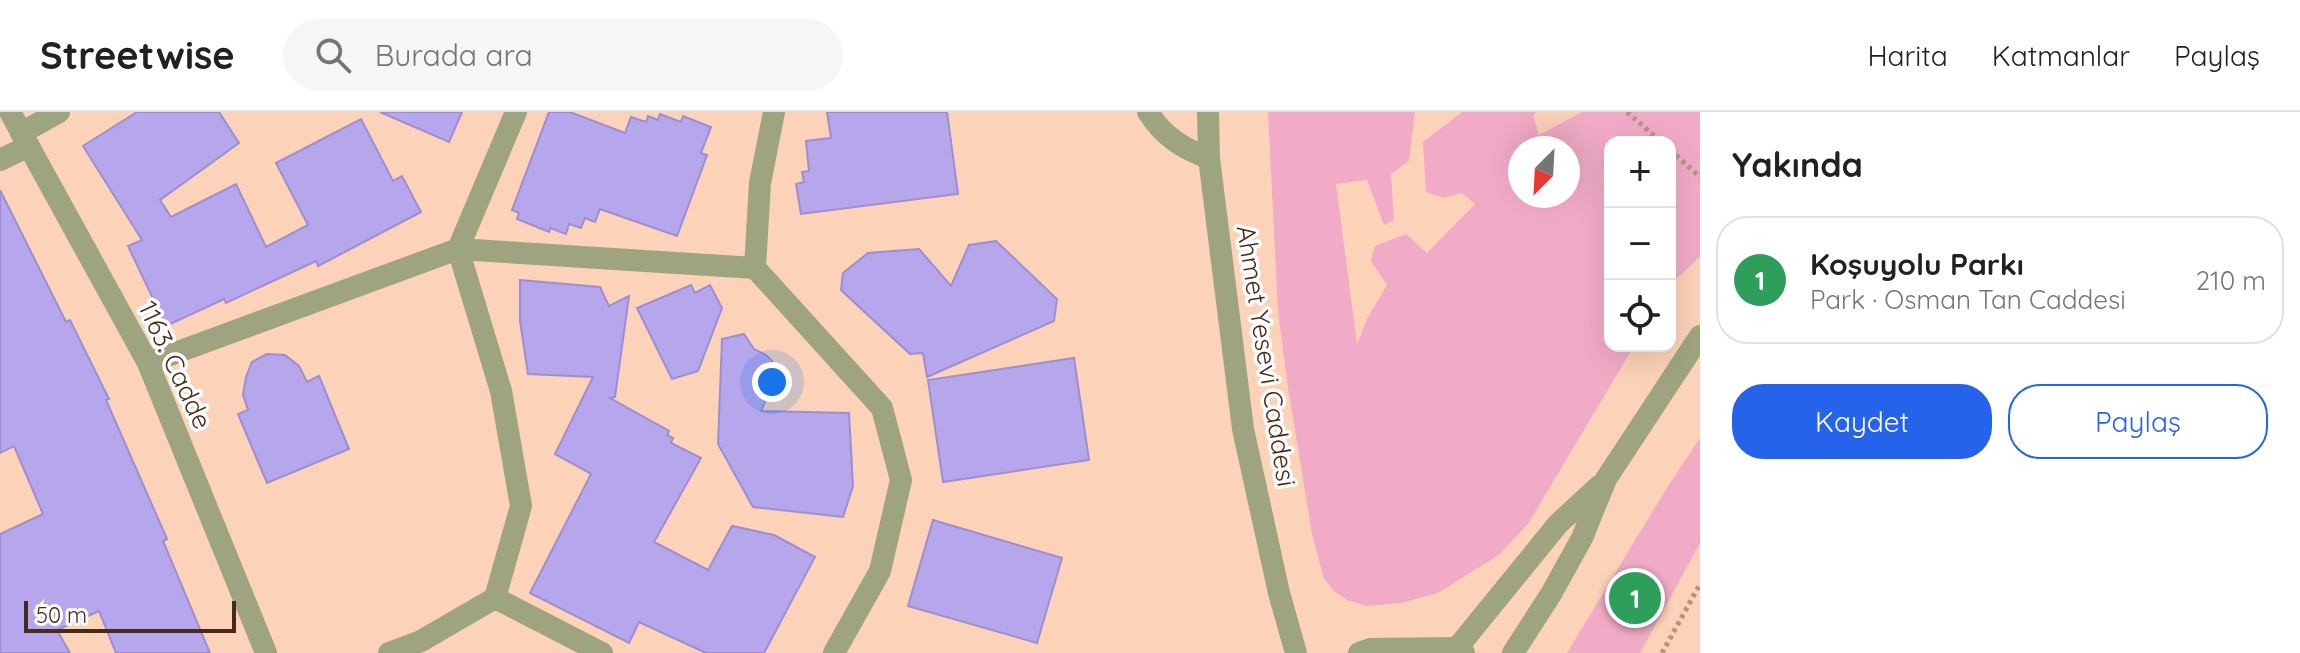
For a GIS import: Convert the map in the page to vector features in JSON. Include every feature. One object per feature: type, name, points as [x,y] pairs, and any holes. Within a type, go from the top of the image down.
[{"type":"street","name":"1163. Cadde","points":[[10,112],[148,363],[266,653]]},
{"type":"street","points":[[0,160],[59,112]]},
{"type":"street","points":[[389,653],[421,641],[495,598],[521,506],[501,391],[458,249],[516,112]]},
{"type":"street","points":[[755,268],[760,183],[774,112]]},
{"type":"street","points":[[1148,112],[1166,135],[1179,145],[1209,158]]},
{"type":"street","name":"Ahmet Yesevi Caddesi","points":[[1208,112],[1209,158],[1243,429],[1279,593],[1296,653]]},
{"type":"street","points":[[148,363],[458,249],[755,268],[882,408],[901,480],[880,571],[834,653]]},
{"type":"street","points":[[1513,653],[1582,538],[1606,479],[1700,336]]},
{"type":"street","points":[[1359,653],[1370,649],[1458,651],[1558,524],[1606,479]]},
{"type":"street","points":[[495,598],[602,653]]},
{"type":"path","points":[[1627,112],[1654,136]]},
{"type":"path","points":[[1676,155],[1700,177]]},
{"type":"path","points":[[1662,653],[1700,584]]},
{"type":"shaded area","points":[[1268,112],[1415,112],[1409,161],[1391,174],[1394,220],[1384,225],[1367,180],[1336,184],[1357,344],[1367,319],[1387,285],[1371,261],[1375,246],[1406,234],[1427,253],[1475,204],[1462,193],[1444,198],[1426,192],[1423,142],[1462,112],[1536,112],[1533,116],[1539,135],[1582,112],[1700,112],[1700,257],[1676,279],[1676,136],[1604,136],[1604,352],[1630,352],[1528,524],[1499,555],[1438,593],[1401,603],[1367,606],[1347,600],[1334,591],[1324,579],[1312,534],[1278,311]]},
{"type":"shaded area","points":[[1700,438],[1700,543],[1640,653],[1567,653],[1663,494]]},
{"type":"building","points":[[137,112],[219,112],[239,143],[160,200],[171,217],[236,184],[266,247],[308,225],[276,163],[361,119],[393,181],[402,176],[421,212],[318,266],[316,261],[226,303],[224,299],[166,326],[128,246],[142,240],[83,146]]},
{"type":"building","points":[[380,112],[462,112],[449,142]]},
{"type":"building","points":[[549,112],[570,112],[625,133],[631,117],[646,122],[648,116],[658,120],[660,114],[681,122],[683,116],[711,127],[701,153],[707,155],[677,236],[600,209],[595,222],[585,218],[581,228],[569,224],[566,234],[550,228],[549,232],[517,219],[519,213],[512,210]]},
{"type":"building","points":[[827,112],[947,112],[958,194],[801,214],[796,184],[804,182],[802,172],[809,171],[806,141],[831,138]]},
{"type":"building","points":[[0,190],[66,322],[70,320],[109,399],[106,400],[167,539],[163,541],[210,653],[116,653],[99,611],[57,630],[70,653],[0,653],[0,534],[43,514],[14,446],[0,453]]},
{"type":"building","points":[[996,241],[1057,299],[1054,321],[927,377],[923,353],[910,354],[841,290],[843,273],[868,253],[919,249],[951,286],[969,245]]},
{"type":"building","points":[[520,280],[600,287],[609,306],[629,296],[615,397],[610,398],[669,431],[667,435],[673,438],[671,443],[701,458],[654,542],[708,570],[732,526],[774,535],[815,557],[764,653],[706,653],[639,622],[629,643],[530,593],[591,474],[555,454],[593,377],[528,374],[520,321]]},
{"type":"building","points":[[691,285],[695,293],[710,285],[722,308],[698,371],[672,379],[637,308]]},
{"type":"building","points":[[744,334],[754,349],[766,355],[779,371],[761,411],[849,413],[853,486],[843,517],[753,507],[718,444],[722,339]]},
{"type":"building","points":[[267,354],[285,355],[299,366],[307,382],[319,376],[349,449],[267,483],[238,414],[248,410],[243,395],[252,362]]},
{"type":"building","points":[[1074,358],[1089,460],[943,482],[928,380]]},
{"type":"building","points":[[933,520],[1062,558],[1037,643],[908,606]]},
{"type":"place","name":"Koşuyolu Parkı","points":[[1635,598]]}]
